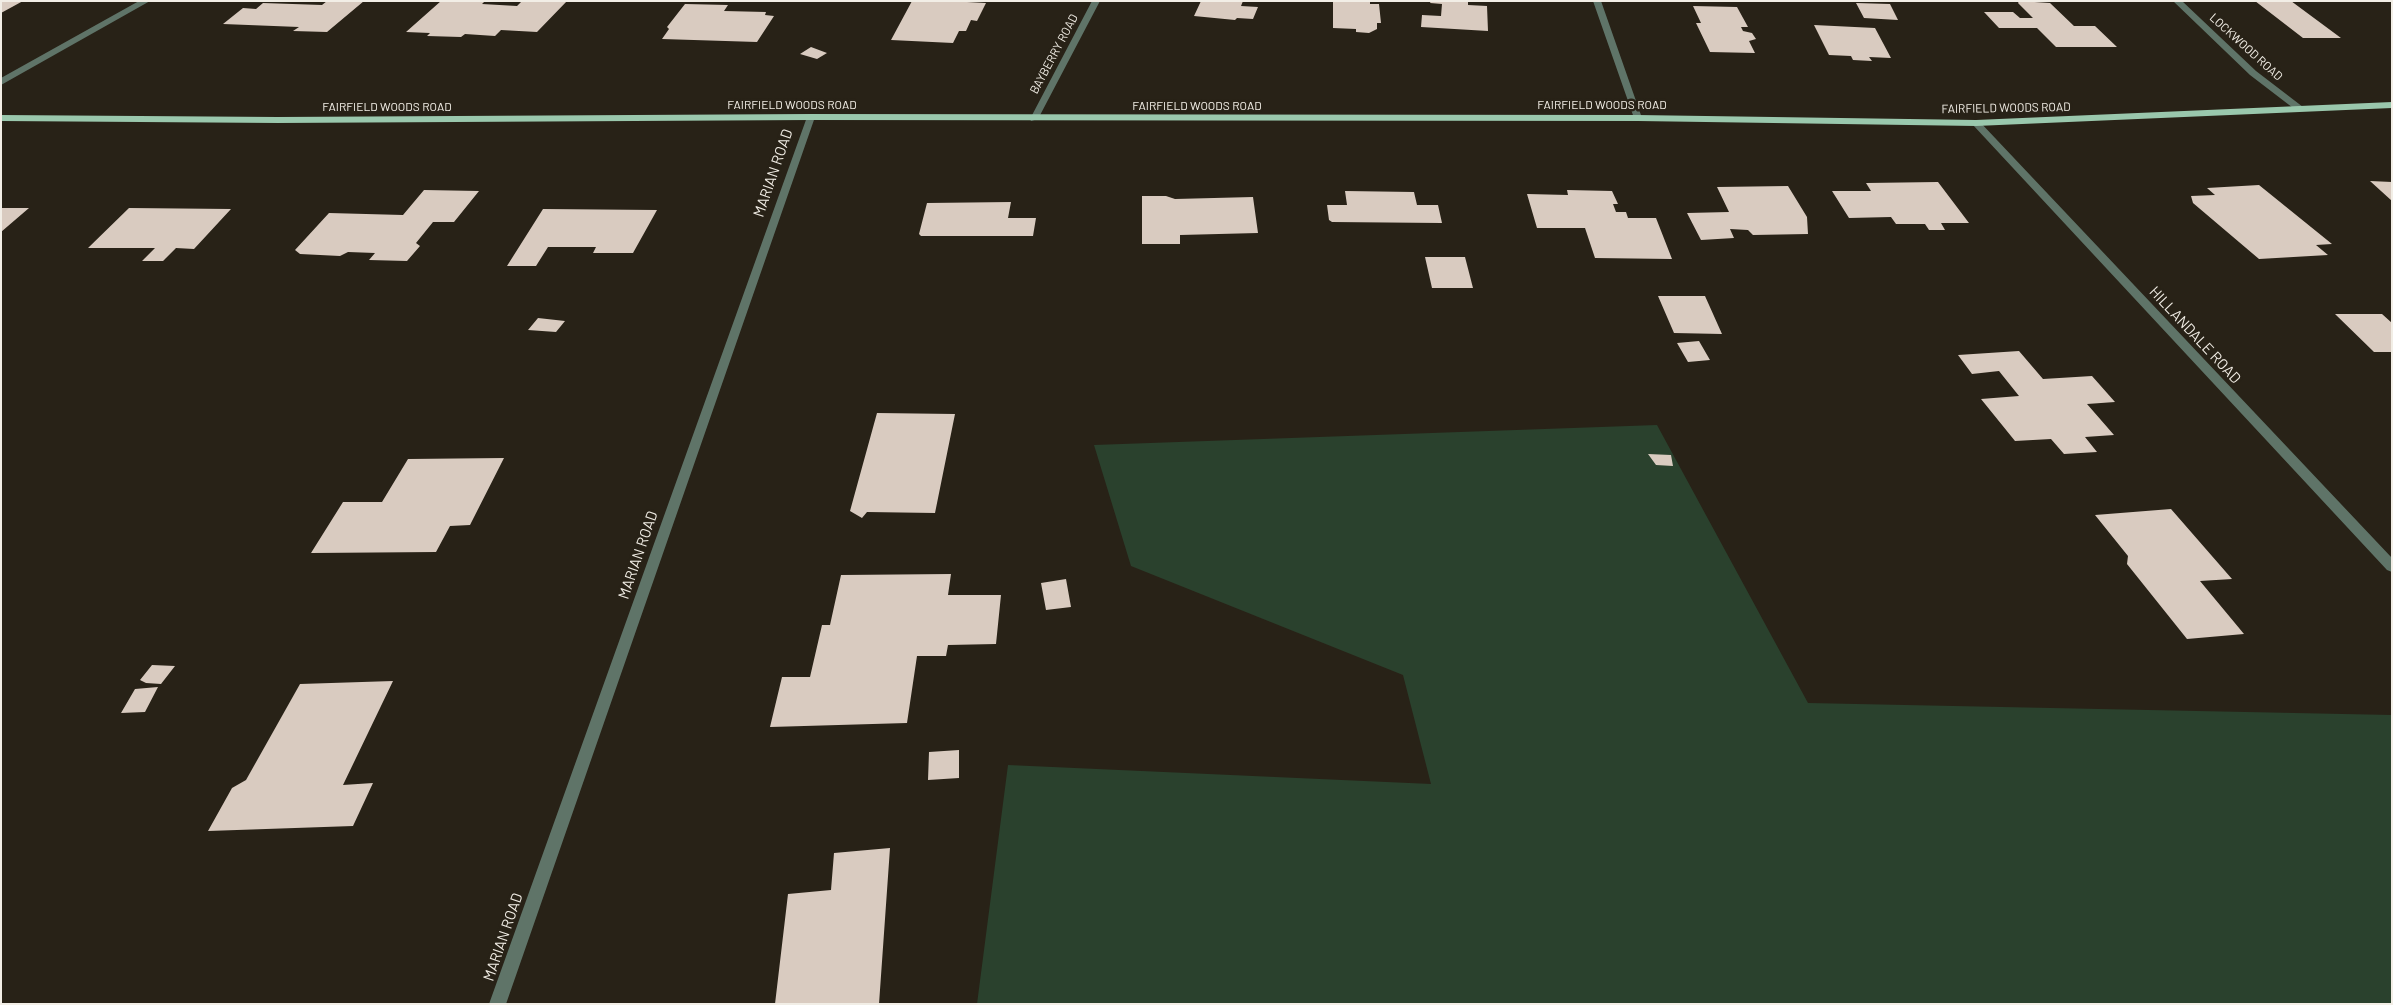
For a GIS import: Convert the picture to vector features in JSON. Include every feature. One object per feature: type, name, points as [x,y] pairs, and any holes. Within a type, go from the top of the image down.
[{"type":"main road","name":"FAIRFIELD WOODS ROAD","points":[[1,118],[297,120],[810,117],[1034,119],[1638,118],[1976,123],[2392,105]]},
{"type":"street","points":[[1,82],[146,1]]},
{"type":"street","name":"BAYBERRY ROAD","points":[[1034,119],[1096,1]]},
{"type":"street","points":[[1597,1],[1638,118]]},
{"type":"street","name":"LOCKWOOD ROAD","points":[[2176,1],[2253,73],[2300,109]]},
{"type":"street","name":"MARIAN ROAD","points":[[497,1004],[810,117]]},
{"type":"street","name":"HILLANDALE ROAD","points":[[1976,123],[2392,567]]},
{"type":"green space","points":[[1657,425],[1808,703],[2392,715],[2392,1004],[977,1004],[1008,765],[1431,784],[1403,675],[1131,566],[1094,445]]},
{"type":"building","points":[[1,1],[23,1],[1,13]]},
{"type":"building","points":[[327,1],[364,1],[327,32],[293,31],[299,27],[223,24],[243,8],[256,9],[263,3],[322,5]]},
{"type":"building","points":[[441,1],[485,1],[482,4],[517,6],[522,1],[567,1],[537,32],[501,30],[495,36],[465,34],[461,37],[427,36],[430,33],[406,32]]},
{"type":"building","points":[[912,1],[986,3],[977,21],[971,20],[966,31],[959,31],[953,43],[891,40]]},
{"type":"building","points":[[1201,1],[1243,1],[1241,6],[1258,7],[1253,19],[1237,18],[1235,20],[1194,16]]},
{"type":"building","points":[[1333,1],[1370,1],[1370,4],[1379,4],[1381,23],[1377,23],[1377,29],[1369,33],[1356,32],[1356,29],[1333,28]]},
{"type":"building","points":[[1431,1],[1468,1],[1468,5],[1487,6],[1488,31],[1421,27],[1422,15],[1441,16],[1442,4],[1430,3]]},
{"type":"building","points":[[2019,1],[2050,3],[2074,26],[2095,26],[2117,47],[2056,47],[2037,28],[1999,28],[1984,12],[2013,12],[2020,18],[2033,18],[2018,3]]},
{"type":"building","points":[[2255,1],[2291,1],[2341,38],[2303,38]]},
{"type":"building","points":[[1856,3],[1890,4],[1898,20],[1864,18]]},
{"type":"building","points":[[685,4],[728,5],[724,11],[766,12],[765,15],[774,16],[757,42],[662,39],[669,29],[667,27]]},
{"type":"building","points":[[1693,6],[1737,7],[1748,27],[1741,27],[1743,31],[1752,33],[1756,39],[1749,41],[1755,53],[1710,52],[1696,23],[1701,23]]},
{"type":"building","points":[[1814,25],[1875,28],[1891,58],[1869,57],[1872,61],[1853,60],[1851,56],[1829,55]]},
{"type":"building","points":[[811,47],[827,53],[817,59],[800,54]]},
{"type":"building","points":[[2370,181],[2392,182],[2392,201]]},
{"type":"building","points":[[1938,182],[1969,223],[1941,223],[1945,230],[1929,230],[1925,224],[1896,224],[1891,217],[1849,218],[1832,191],[1871,191],[1866,183]]},
{"type":"building","points":[[2259,185],[2332,244],[2316,245],[2328,255],[2259,259],[2193,203],[2191,196],[2215,195],[2207,188]]},
{"type":"building","points":[[1788,186],[1807,217],[1808,234],[1753,235],[1748,230],[1730,229],[1734,238],[1701,240],[1687,213],[1729,212],[1717,187]]},
{"type":"building","points":[[424,190],[479,191],[454,222],[433,222],[416,243],[420,246],[407,261],[369,260],[375,253],[348,252],[340,256],[300,254],[295,250],[329,213],[403,215]]},
{"type":"building","points":[[1567,190],[1612,191],[1618,204],[1613,204],[1616,212],[1626,212],[1628,218],[1656,218],[1672,259],[1595,258],[1585,228],[1537,228],[1527,194],[1568,195]]},
{"type":"building","points":[[1345,191],[1414,192],[1417,205],[1438,205],[1442,223],[1332,222],[1329,220],[1327,205],[1347,205]]},
{"type":"building","points":[[1142,196],[1166,196],[1175,199],[1253,197],[1258,233],[1180,235],[1180,244],[1142,244]]},
{"type":"building","points":[[1011,202],[1008,218],[1036,218],[1033,236],[921,236],[919,234],[927,203]]},
{"type":"building","points":[[1,208],[29,208],[1,232]]},
{"type":"building","points":[[129,208],[231,209],[194,249],[176,248],[163,261],[142,261],[155,248],[88,248]]},
{"type":"building","points":[[543,209],[657,210],[633,253],[593,253],[596,247],[548,247],[536,266],[507,266]]},
{"type":"building","points":[[1425,257],[1465,257],[1473,288],[1432,288]]},
{"type":"building","points":[[1658,296],[1705,296],[1722,334],[1674,333]]},
{"type":"building","points":[[2335,314],[2382,314],[2392,323],[2392,352],[2374,352]]},
{"type":"building","points":[[538,318],[565,321],[556,332],[528,330]]},
{"type":"building","points":[[1699,341],[1710,360],[1688,362],[1677,343]]},
{"type":"building","points":[[2019,351],[2043,379],[2092,376],[2115,402],[2087,404],[2114,435],[2085,437],[2097,452],[2064,454],[2051,439],[2015,441],[1981,399],[2019,396],[1999,371],[1972,374],[1958,355]]},
{"type":"building","points":[[877,413],[955,414],[935,513],[867,512],[862,518],[850,511]]},
{"type":"building","points":[[1648,454],[1671,455],[1673,466],[1656,465]]},
{"type":"building","points":[[504,458],[470,525],[450,526],[436,552],[311,553],[343,502],[382,502],[408,459]]},
{"type":"building","points":[[2171,509],[2232,579],[2200,581],[2244,634],[2187,639],[2127,564],[2128,556],[2095,515]]},
{"type":"building","points":[[951,574],[948,595],[1001,595],[996,644],[948,645],[946,656],[917,656],[907,723],[770,727],[782,677],[810,677],[822,625],[830,625],[841,575]]},
{"type":"building","points":[[1066,579],[1071,607],[1046,610],[1041,583]]},
{"type":"building","points":[[152,665],[175,666],[161,684],[146,683],[140,680]]},
{"type":"building","points":[[393,681],[343,785],[373,783],[353,826],[208,831],[232,788],[246,780],[300,684]]},
{"type":"building","points":[[158,687],[145,712],[121,713],[135,689]]},
{"type":"building","points":[[959,750],[959,778],[928,780],[929,752]]},
{"type":"building","points":[[890,848],[879,1004],[775,1004],[788,894],[831,890],[834,853]]}]
